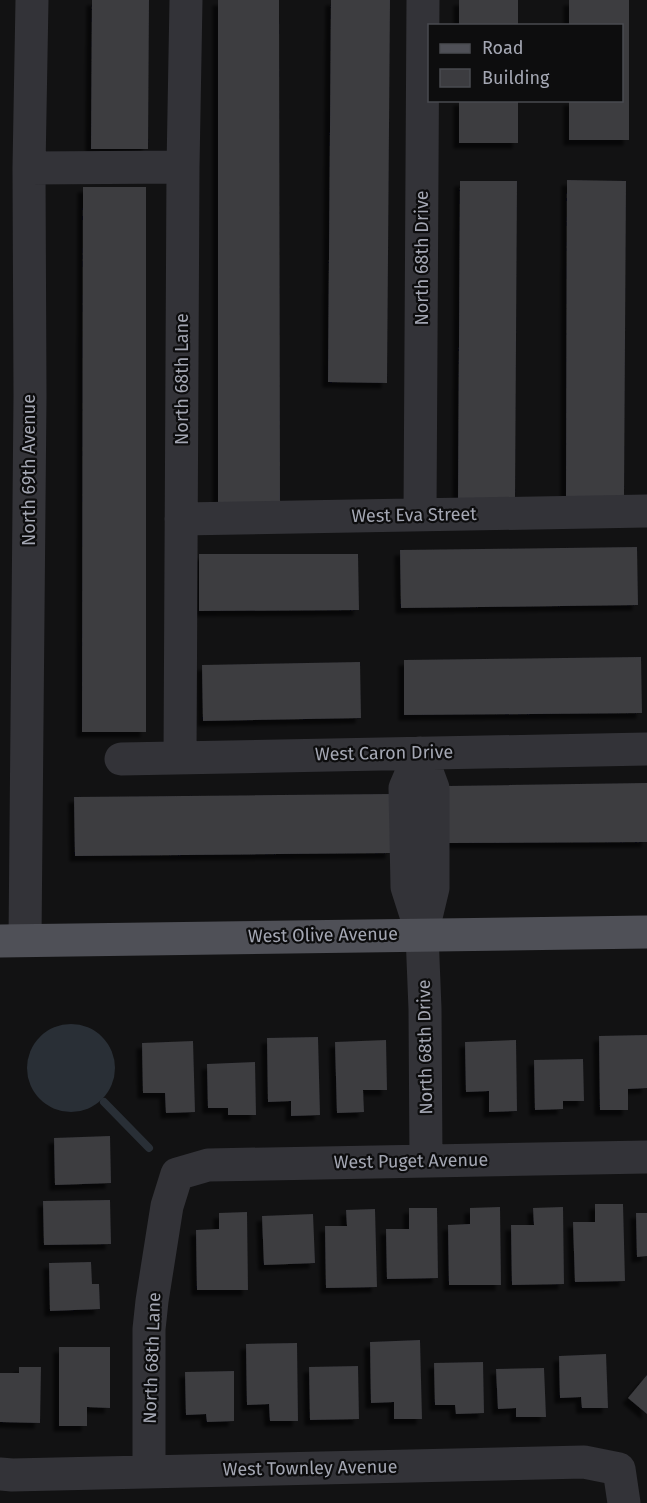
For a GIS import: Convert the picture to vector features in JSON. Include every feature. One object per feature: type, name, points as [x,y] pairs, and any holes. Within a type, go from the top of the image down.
[{"type":"main road","name":"West Olive Avenue","points":[[12,940],[647,932]]},
{"type":"street","name":"North 69th Avenue","points":[[12,940],[30,396],[29,168],[32,0]]},
{"type":"street","name":"North 68th Lane","points":[[180,758],[186,0]]},
{"type":"street","name":"North 68th Drive","points":[[420,515],[423,0]]},
{"type":"street","points":[[29,168],[183,167]]},
{"type":"street","name":"West Eva Street","points":[[181,519],[647,511]]},
{"type":"street","name":"West Caron Drive","points":[[121,759],[647,749]]},
{"type":"street","name":"North 68th Drive","points":[[420,753],[405,788],[407,887],[422,934],[426,1161]]},
{"type":"street","name":"West Puget Avenue","points":[[177,1173],[208,1165],[647,1157]]},
{"type":"street","name":"North 68th Lane","points":[[149,1472],[149,1329],[167,1206],[177,1173]]},
{"type":"street","name":"West Townley Avenue","points":[[0,1474],[584,1462],[619,1469],[624,1503]]},
{"type":"shaded area","points":[[71,1024],[88,1028],[102,1037],[111,1051],[115,1068],[111,1085],[102,1099],[88,1108],[71,1112],[54,1108],[40,1099],[31,1085],[27,1068],[31,1051],[40,1037],[54,1028]]},
{"type":"building","points":[[92,0],[149,0],[148,149],[91,149]]},
{"type":"building","points":[[218,0],[279,0],[280,502],[218,502]]},
{"type":"building","points":[[331,0],[390,0],[387,383],[328,382]]},
{"type":"building","points":[[459,0],[518,0],[518,24],[459,24]]},
{"type":"building","points":[[569,0],[629,0],[629,140],[569,140],[569,102],[623,102],[623,24],[569,24]]},
{"type":"building","points":[[459,102],[518,102],[518,143],[459,143]]},
{"type":"building","points":[[567,180],[626,181],[624,496],[566,496]]},
{"type":"building","points":[[460,181],[517,181],[515,501],[458,500]]},
{"type":"building","points":[[83,187],[146,187],[146,732],[82,732]]},
{"type":"building","points":[[637,547],[638,605],[401,608],[400,550]]},
{"type":"building","points":[[199,554],[358,554],[359,610],[199,611]]},
{"type":"building","points":[[641,657],[642,713],[404,715],[404,660]]},
{"type":"building","points":[[360,662],[361,718],[203,721],[202,665]]},
{"type":"building","points":[[647,783],[647,842],[447,843],[447,786]]},
{"type":"building","points":[[390,794],[391,853],[75,856],[74,797]]},
{"type":"building","points":[[647,1035],[647,1088],[628,1089],[628,1110],[600,1110],[599,1036]]},
{"type":"building","points":[[318,1037],[320,1115],[291,1116],[291,1101],[268,1102],[267,1038]]},
{"type":"building","points":[[386,1040],[387,1090],[363,1090],[364,1112],[337,1113],[335,1042]]},
{"type":"building","points":[[516,1040],[517,1111],[489,1112],[489,1091],[466,1092],[465,1042]]},
{"type":"building","points":[[193,1041],[195,1112],[166,1113],[165,1093],[143,1093],[142,1043]]},
{"type":"building","points":[[583,1059],[584,1101],[563,1101],[563,1109],[535,1110],[534,1060]]},
{"type":"building","points":[[255,1062],[256,1115],[228,1115],[228,1108],[208,1108],[207,1064]]},
{"type":"building","points":[[110,1136],[111,1183],[55,1185],[54,1138]]},
{"type":"building","points":[[110,1200],[111,1244],[44,1245],[43,1201]]},
{"type":"building","points":[[595,1204],[623,1204],[625,1281],[575,1282],[573,1222],[595,1222]]},
{"type":"building","points":[[500,1207],[501,1285],[449,1285],[448,1225],[470,1224],[470,1208]]},
{"type":"building","points":[[563,1207],[564,1284],[512,1285],[511,1225],[534,1225],[533,1208]]},
{"type":"building","points":[[409,1208],[437,1208],[438,1278],[387,1279],[386,1229],[409,1229]]},
{"type":"building","points":[[375,1209],[377,1287],[326,1288],[325,1226],[347,1226],[346,1210]]},
{"type":"building","points":[[247,1212],[248,1290],[197,1290],[196,1230],[219,1229],[219,1213]]},
{"type":"building","points":[[636,1213],[647,1213],[647,1256],[637,1257]]},
{"type":"building","points":[[313,1214],[315,1263],[264,1265],[262,1216]]},
{"type":"building","points":[[91,1262],[92,1284],[99,1284],[100,1309],[50,1311],[49,1263]]},
{"type":"building","points":[[420,1340],[422,1419],[394,1419],[394,1402],[371,1403],[370,1342]]},
{"type":"building","points":[[297,1343],[298,1421],[270,1421],[269,1404],[247,1405],[246,1344]]},
{"type":"building","points":[[59,1347],[110,1347],[110,1408],[87,1407],[87,1426],[59,1426]]},
{"type":"building","points":[[606,1354],[608,1408],[582,1408],[581,1397],[560,1398],[559,1356]]},
{"type":"building","points":[[483,1362],[484,1413],[456,1414],[455,1405],[435,1405],[434,1363]]},
{"type":"building","points":[[358,1366],[359,1419],[310,1420],[309,1367]]},
{"type":"building","points":[[19,1367],[41,1367],[40,1423],[0,1422],[0,1373],[19,1373]]},
{"type":"building","points":[[544,1368],[546,1417],[516,1417],[516,1408],[498,1409],[496,1369]]},
{"type":"building","points":[[234,1371],[234,1421],[207,1422],[206,1414],[186,1415],[185,1372]]},
{"type":"building","points":[[647,1375],[647,1414],[628,1398]]},
{"type":"waterway","points":[[104,1102],[149,1148]]}]
